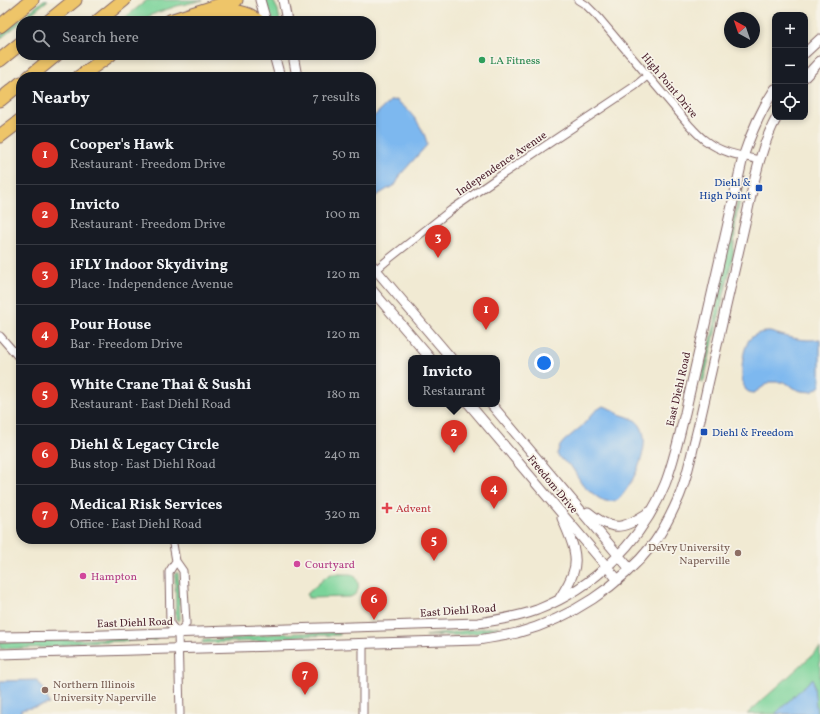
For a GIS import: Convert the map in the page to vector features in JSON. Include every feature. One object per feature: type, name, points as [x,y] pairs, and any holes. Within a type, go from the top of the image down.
[{"type":"highway","points":[[0,26],[32,0]]},
{"type":"highway","points":[[55,16],[75,0]]},
{"type":"highway","points":[[104,16],[124,0]]},
{"type":"highway","points":[[186,16],[236,0]]},
{"type":"highway","points":[[202,11],[239,11],[251,16]]},
{"type":"highway","points":[[0,60],[16,47]]},
{"type":"highway","points":[[34,72],[50,60]]},
{"type":"highway","points":[[86,72],[103,60]]},
{"type":"highway","points":[[0,100],[16,87]]},
{"type":"highway","points":[[0,136],[16,124]]},
{"type":"street","points":[[260,0],[265,16]]},
{"type":"street","points":[[283,0],[286,16]]},
{"type":"street","name":"High Point Drive","points":[[578,0],[586,5],[598,17],[700,137],[715,148],[724,152],[760,160]]},
{"type":"street","points":[[808,50],[820,39]]},
{"type":"street","points":[[275,60],[279,72]]},
{"type":"street","points":[[294,60],[296,72]]},
{"type":"street","points":[[808,73],[820,61]]},
{"type":"street","name":"Independence Avenue","points":[[376,267],[390,258],[451,210],[648,76]]},
{"type":"street","name":"East Diehl Road","points":[[0,637],[178,633],[478,623],[519,616],[537,610],[594,578],[631,542],[643,526],[665,484],[675,453],[743,157],[758,118],[772,94]]},
{"type":"street","points":[[0,654],[478,640],[516,633],[541,626],[590,600],[618,580],[642,557],[665,526],[680,496],[686,478],[705,401],[760,160],[776,120]]},
{"type":"street","points":[[376,272],[448,355]]},
{"type":"street","points":[[376,295],[427,355]]},
{"type":"street","points":[[0,336],[16,354]]},
{"type":"street","name":"Freedom Drive","points":[[472,407],[618,580]]},
{"type":"street","name":"Freedom Drive","points":[[494,407],[630,569]]},
{"type":"street","points":[[572,500],[597,519],[620,527],[630,524],[652,510]]},
{"type":"street","points":[[559,599],[568,585],[575,564],[573,546],[560,511]]},
{"type":"street","points":[[173,544],[176,561],[183,571],[186,624],[178,633]]},
{"type":"street","points":[[176,561],[169,572],[170,624],[178,633],[180,714]]},
{"type":"street","points":[[363,644],[363,714]]},
{"type":"green space","points":[[44,0],[48,0],[28,16],[24,16]]},
{"type":"green space","points":[[147,0],[203,0],[177,6],[150,16],[127,16]]},
{"type":"green space","points":[[265,0],[273,0],[278,10],[279,16],[270,16]]},
{"type":"green space","points":[[16,23],[16,26],[0,39],[2,34]]},
{"type":"green space","points":[[743,177],[745,178],[736,218],[733,256],[704,380],[701,382],[715,322],[718,286]]},
{"type":"green space","points":[[177,572],[180,619],[178,621],[176,619],[175,575]]},
{"type":"green space","points":[[331,574],[354,575],[358,585],[356,594],[349,597],[309,598],[307,595],[308,593]]},
{"type":"green space","points":[[500,627],[478,633],[425,636]]},
{"type":"green space","points":[[340,632],[340,635],[301,636],[262,641],[202,643],[203,640],[234,639],[271,634]]},
{"type":"green space","points":[[157,637],[156,640],[85,642],[52,647],[0,649],[0,642]]},
{"type":"green space","points":[[820,648],[820,714],[747,714]]},
{"type":"water","points":[[395,100],[411,113],[420,126],[427,145],[401,174],[396,184],[376,196],[376,114],[390,101]]},
{"type":"water","points":[[762,332],[770,332],[801,339],[820,339],[820,386],[812,392],[801,391],[784,382],[770,382],[754,393],[746,390],[742,381],[742,367],[747,343],[757,334]]},
{"type":"water","points":[[603,406],[636,421],[642,429],[644,438],[643,450],[636,473],[624,493],[618,500],[613,501],[602,500],[593,494],[583,485],[573,469],[557,454],[564,441],[581,427],[595,411]]},
{"type":"water","points":[[813,678],[817,714],[775,714]]},
{"type":"water","points":[[37,680],[46,693],[49,704],[21,710],[21,714],[0,714],[0,681]]},
{"type":"place","name":"LA Fitness","points":[[482,60]]},
{"type":"place","name":"Diehl & High Point","points":[[759,188]]},
{"type":"place","name":"iFLY Indoor Skydiving","points":[[438,258]]},
{"type":"place","name":"Cooper's Hawk","points":[[486,330]]},
{"type":"place","name":"Diehl & Freedom","points":[[704,432]]},
{"type":"place","name":"Invicto","points":[[454,453]]},
{"type":"place","name":"Advent","points":[[387,508]]},
{"type":"place","name":"Pour House","points":[[494,509]]},
{"type":"place","name":"DeVry University Naperville","points":[[738,553]]},
{"type":"place","name":"White Crane Thai & Sushi","points":[[434,561]]},
{"type":"place","name":"Courtyard","points":[[297,564]]},
{"type":"place","name":"Hampton","points":[[83,576]]},
{"type":"place","name":"Diehl & Legacy Circle","points":[[374,620]]},
{"type":"place","name":"Northern Illinois University Naperville","points":[[45,690]]},
{"type":"place","name":"Medical Risk Services","points":[[305,695]]}]
